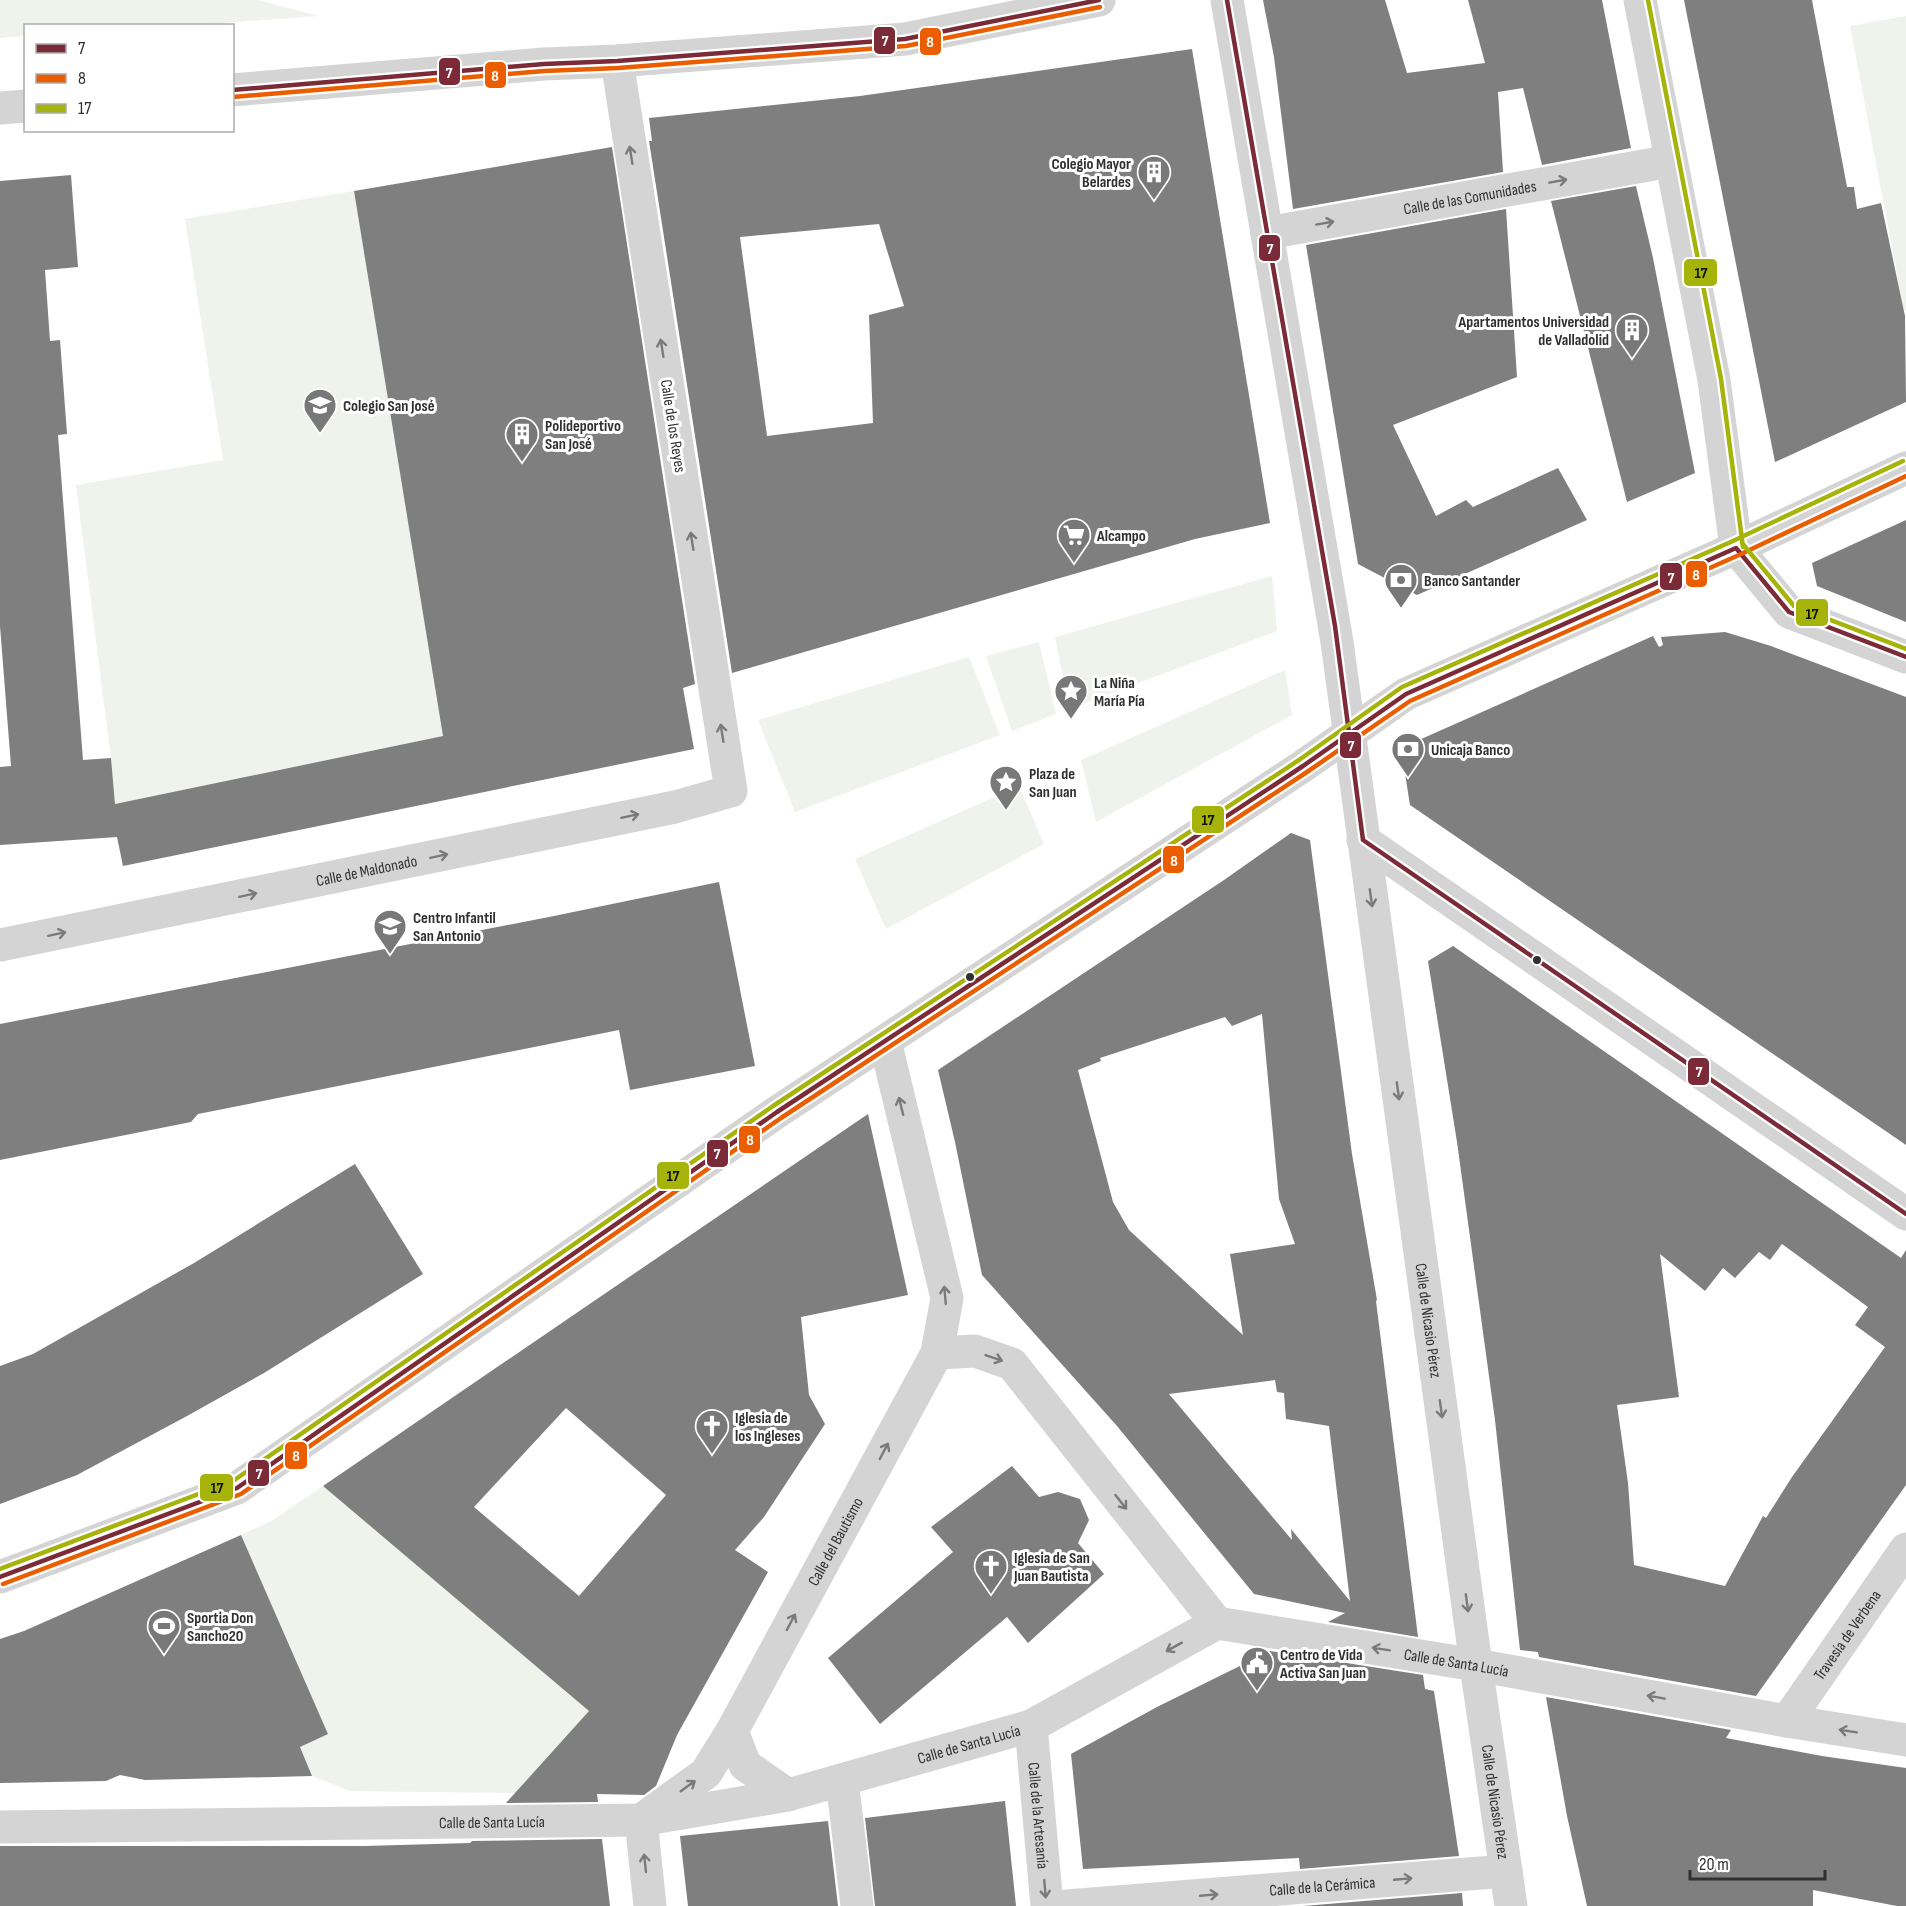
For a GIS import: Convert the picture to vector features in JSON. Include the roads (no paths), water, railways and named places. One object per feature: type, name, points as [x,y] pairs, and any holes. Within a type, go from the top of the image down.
[{"type":"street","points":[[234,90],[544,64],[617,61],[905,39],[1099,0]]},
{"type":"street","name":"Calle de Nicasio Pérez","points":[[1227,0],[1336,634],[1476,1665],[1511,1906]]},
{"type":"street","points":[[1640,0],[1714,380],[1736,548],[1789,612],[1906,657]]},
{"type":"street","name":"Calle de los Reyes","points":[[617,61],[731,791]]},
{"type":"street","points":[[0,108],[24,106]]},
{"type":"street","name":"Calle de las Comunidades","points":[[1267,233],[1671,161]]},
{"type":"street","points":[[0,1577],[237,1488],[777,1112],[1350,734],[1406,694],[1736,548],[1906,468]]},
{"type":"street","name":"Calle de Maldonado","points":[[0,945],[675,807],[731,791]]},
{"type":"street","points":[[1363,840],[1906,1214]]},
{"type":"street","name":"Calle del Bautismo","points":[[641,1820],[706,1773],[732,1731],[937,1353],[947,1298],[885,1041]]},
{"type":"street","points":[[937,1353],[975,1351],[1012,1364],[1217,1623]]},
{"type":"street","name":"Travesía de Verbena","points":[[1787,1721],[1906,1549]]},
{"type":"street","name":"Calle de Santa Lucía","points":[[0,1827],[641,1820],[788,1795],[1031,1726],[1217,1623],[1476,1665],[1906,1740]]},
{"type":"street","name":"Calle de la Artesanía","points":[[1031,1726],[1047,1906]]},
{"type":"street","points":[[732,1731],[745,1765],[788,1795]]},
{"type":"street","points":[[842,1779],[857,1906]]},
{"type":"street","points":[[641,1820],[650,1906]]},
{"type":"street","name":"Calle de la Cerámica","points":[[1067,1906],[1506,1871]]},
{"type":"place","name":"Colegio Mayor Belardes","points":[[1154,201]]},
{"type":"place","name":"Apartamentos Universidad de Valladolid","points":[[1632,359]]},
{"type":"place","name":"Colegio San José","points":[[320,434]]},
{"type":"place","name":"Polideportivo San José","points":[[522,463]]},
{"type":"place","name":"Alcampo","points":[[1074,564]]},
{"type":"place","name":"Banco Santander","points":[[1401,609]]},
{"type":"place","name":"La Niña María Pía","points":[[1071,720]]},
{"type":"place","name":"Unicaja Banco","points":[[1408,778]]},
{"type":"place","name":"Plaza de San Juan","points":[[1006,811]]},
{"type":"place","name":"Centro Infantil San Antonio","points":[[390,955]]},
{"type":"place","name":"Iglesia de los Ingleses","points":[[712,1455]]},
{"type":"place","name":"Iglesia de San Juan Bautista","points":[[991,1595]]},
{"type":"place","name":"Sportia Don Sancho20","points":[[164,1655]]},
{"type":"place","name":"Centro de Vida Activa San Juan","points":[[1257,1692]]}]
